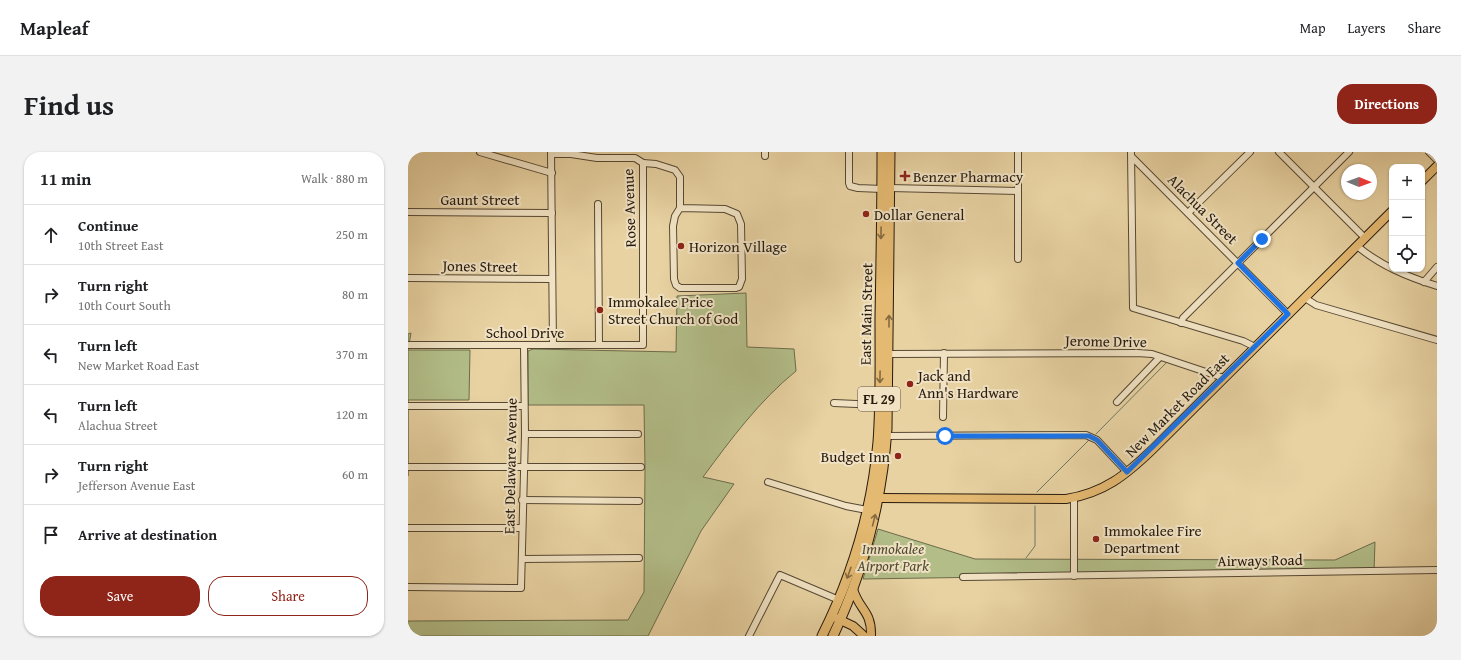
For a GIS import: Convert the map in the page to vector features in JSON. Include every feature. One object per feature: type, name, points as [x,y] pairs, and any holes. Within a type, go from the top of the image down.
[{"type":"highway","name":"East Main Street","points":[[882,152],[886,188]]},
{"type":"highway","name":"East Main Street","points":[[822,636],[839,600],[854,559],[867,510],[874,498],[887,436],[884,354],[886,188],[890,152]]},
{"type":"highway","name":"East Main Street","points":[[833,636],[841,620],[868,546],[874,498],[879,405],[884,354]]},
{"type":"main road","points":[[1425,178],[1437,166]]},
{"type":"main road","name":"New Market Road East","points":[[874,498],[1051,499],[1074,497],[1103,488],[1127,472],[1389,214]]},
{"type":"main road","points":[[853,589],[857,601],[870,618],[871,636]]},
{"type":"main road","points":[[832,616],[853,626],[864,636]]},
{"type":"street","points":[[480,152],[552,173]]},
{"type":"street","points":[[849,152],[849,183],[850,186],[858,188],[1018,191]]},
{"type":"street","points":[[1018,152],[1018,259]]},
{"type":"street","points":[[1188,213],[1250,152]]},
{"type":"street","points":[[1279,152],[1365,238]]},
{"type":"street","points":[[1181,323],[1183,318],[1349,152]]},
{"type":"street","points":[[1429,152],[1437,160]]},
{"type":"street","points":[[552,153],[553,345]]},
{"type":"street","name":"Rose Avenue","points":[[552,153],[597,158],[635,158],[643,163],[643,345]]},
{"type":"street","points":[[1132,155],[1133,308],[1243,341],[1255,347]]},
{"type":"street","name":"Alachua Street","points":[[1132,155],[1288,314]]},
{"type":"street","points":[[643,163],[656,164],[678,173],[680,177],[680,208],[673,226],[674,279],[676,285],[680,288],[736,288],[739,286],[742,279],[742,224],[737,214],[725,209],[680,208]]},
{"type":"street","points":[[598,204],[599,345]]},
{"type":"street","name":"Gaunt Street","points":[[408,212],[552,213]]},
{"type":"street","points":[[1357,246],[1368,255],[1393,270],[1437,286]]},
{"type":"street","points":[[1424,282],[1437,268]]},
{"type":"street","name":"Jones Street","points":[[408,278],[552,280]]},
{"type":"street","points":[[1305,298],[1316,305],[1437,340]]},
{"type":"street","name":"School Drive","points":[[408,345],[643,345]]},
{"type":"street","name":"East Delaware Avenue","points":[[408,588],[521,588],[522,500],[525,434],[524,345]]},
{"type":"street","name":"Jerome Drive","points":[[884,354],[1137,352],[1160,357],[1224,378]]},
{"type":"street","points":[[943,417],[944,353]]},
{"type":"street","points":[[1117,402],[1160,357]]},
{"type":"street","points":[[834,403],[879,405]]},
{"type":"street","points":[[408,406],[524,406]]},
{"type":"street","points":[[525,434],[638,434]]},
{"type":"street","points":[[887,436],[1086,435],[1093,437],[1127,472]]},
{"type":"street","points":[[408,467],[641,468]]},
{"type":"street","points":[[768,482],[832,502],[867,510]]},
{"type":"street","points":[[1074,497],[1074,576]]},
{"type":"street","points":[[522,500],[639,501]]},
{"type":"street","points":[[408,528],[522,528]]},
{"type":"street","points":[[522,559],[639,558]]},
{"type":"street","name":"Airways Road","points":[[963,577],[1437,570]]},
{"type":"street","points":[[748,636],[780,575],[839,600]]},
{"type":"green space","points":[[746,293],[747,347],[794,349],[796,371],[758,408],[703,477],[734,484],[701,531],[648,636],[408,636],[408,621],[628,620],[644,592],[644,405],[528,405],[528,351],[533,349],[676,352],[677,296]]},
{"type":"green space","points":[[411,333],[408,350],[408,334]]},
{"type":"green space","points":[[408,350],[470,350],[469,400],[408,400]]},
{"type":"green space","name":"Immokalee Airport Park","points":[[878,529],[975,559],[1335,560],[1375,542],[1374,571],[863,579]]},
{"type":"waterway","points":[[1096,434],[1167,362]]},
{"type":"waterway","points":[[1037,492],[1089,440]]},
{"type":"waterway","points":[[1026,558],[1035,546],[1035,506]]},
{"type":"place","name":"Benzer Pharmacy","points":[[905,176]]},
{"type":"place","name":"Dollar General","points":[[866,214]]},
{"type":"place","name":"Horizon Village","points":[[681,246]]},
{"type":"place","name":"Immokalee Price Street Church of God","points":[[600,310]]},
{"type":"place","name":"Jack and Ann's Hardware","points":[[910,384]]},
{"type":"place","name":"Budget Inn","points":[[898,456]]},
{"type":"place","name":"Immokalee Fire Department","points":[[1096,539]]},
{"type":"route","points":[[945,436],[1086,435],[1097,440],[1114,460],[1127,472],[1153,449],[1288,314],[1238,263],[1262,239]]}]
